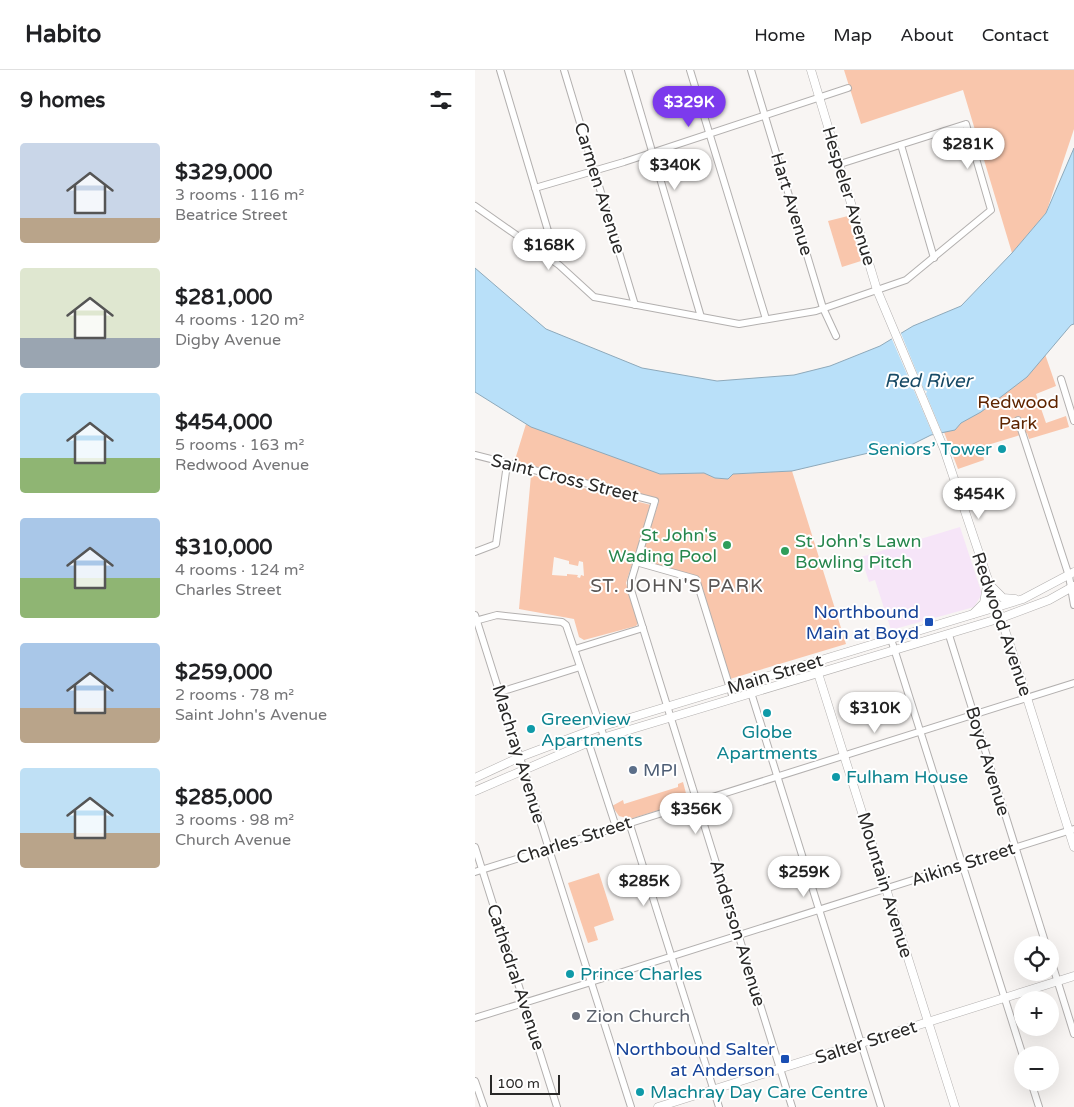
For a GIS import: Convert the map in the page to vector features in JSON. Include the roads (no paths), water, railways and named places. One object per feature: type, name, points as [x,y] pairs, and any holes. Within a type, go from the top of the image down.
[{"type":"main road","name":"Hespeler Avenue","points":[[811,70],[877,290],[889,321]]},
{"type":"main road","name":"Redwood Avenue","points":[[889,321],[944,449],[1071,830],[1074,847]]},
{"type":"main road","name":"Main Street","points":[[475,778],[521,757],[600,727],[997,608],[1023,599],[1071,574]]},
{"type":"main road","points":[[987,581],[1003,598],[1023,599]]},
{"type":"main road","points":[[971,616],[983,603],[987,581]]},
{"type":"main road","name":"Main Street","points":[[475,791],[589,742],[1027,610],[1072,587]]},
{"type":"main road","name":"Mountain Avenue","points":[[815,662],[955,1107]]},
{"type":"main road","name":"Salter Street","points":[[1059,980],[1074,976]]},
{"type":"main road","name":"Salter Street","points":[[658,1107],[1005,999],[1057,981]]},
{"type":"street","points":[[500,70],[554,251],[551,259]]},
{"type":"street","name":"Carmen Avenue","points":[[564,70],[635,305]]},
{"type":"street","points":[[627,70],[701,317]]},
{"type":"street","points":[[690,70],[766,319]]},
{"type":"street","name":"Hart Avenue","points":[[751,70],[823,308],[836,336]]},
{"type":"street","points":[[535,188],[595,171],[848,88]]},
{"type":"street","points":[[475,206],[551,259],[594,297],[739,324],[823,308],[907,280],[991,210],[966,124],[840,164]]},
{"type":"street","points":[[901,144],[934,258]]},
{"type":"street","points":[[1061,379],[1074,421]]},
{"type":"street","points":[[1019,420],[1071,574],[1074,606]]},
{"type":"street","name":"Saint Cross Street","points":[[475,455],[655,502]]},
{"type":"street","points":[[475,552],[496,544],[507,464]]},
{"type":"street","name":"Anderson Avenue","points":[[655,502],[631,580],[631,590],[792,1107]]},
{"type":"street","points":[[636,562],[695,579],[733,698]]},
{"type":"street","points":[[476,619],[497,615],[562,622],[569,630],[604,737]]},
{"type":"street","name":"Machray Avenue","points":[[476,619],[631,1107]]},
{"type":"street","points":[[575,649],[643,628]]},
{"type":"street","name":"Boyd Avenue","points":[[949,635],[1043,936]]},
{"type":"street","points":[[891,639],[1020,1046]]},
{"type":"street","points":[[499,692],[580,666]]},
{"type":"street","points":[[748,683],[881,1107]]},
{"type":"street","name":"Charles Street","points":[[478,870],[1074,683]]},
{"type":"street","points":[[585,732],[616,827]]},
{"type":"street","points":[[629,822],[719,1107]]},
{"type":"street","name":"Aikins Street","points":[[475,1018],[1071,830]]},
{"type":"street","name":"Cathedral Avenue","points":[[475,847],[478,870],[524,1003],[557,1107]]},
{"type":"street","points":[[1057,981],[1074,1034]]},
{"type":"street","points":[[475,1081],[483,1107]]},
{"type":"street","points":[[1034,1091],[1039,1107]]},
{"type":"water","name":"Red River","points":[[1074,148],[1074,324],[1071,325],[1027,377],[981,412],[961,423],[955,430],[931,435],[905,448],[894,447],[792,471],[733,474],[728,479],[715,478],[704,473],[660,474],[531,427],[475,392],[475,268],[546,329],[642,368],[717,381],[794,375],[830,366],[880,346],[913,326],[961,306],[1012,253],[1046,213]]},
{"type":"place","name":"Seniors’ Tower","points":[[1002,449]]},
{"type":"place","name":"St John's Wading Pool","points":[[727,545]]},
{"type":"place","name":"St John's Lawn Bowling Pitch","points":[[785,551]]},
{"type":"place","name":"Northbound Main at Boyd","points":[[929,622]]},
{"type":"place","name":"Globe Apartments","points":[[767,713]]},
{"type":"place","name":"Greenview Apartments","points":[[531,729]]},
{"type":"place","name":"MPI","points":[[633,770]]},
{"type":"place","name":"Fulham House","points":[[836,777]]},
{"type":"place","name":"Prince Charles","points":[[570,974]]},
{"type":"place","name":"Zion Church","points":[[576,1016]]},
{"type":"place","name":"Northbound Salter at Anderson","points":[[785,1059]]},
{"type":"place","name":"Machray Day Care Centre","points":[[640,1092]]},
{"type":"district","name":"ST. JOHN'S PARK","points":[[677,585]]},
{"type":"park label","name":"Redwood Park","points":[[1018,412]]}]
